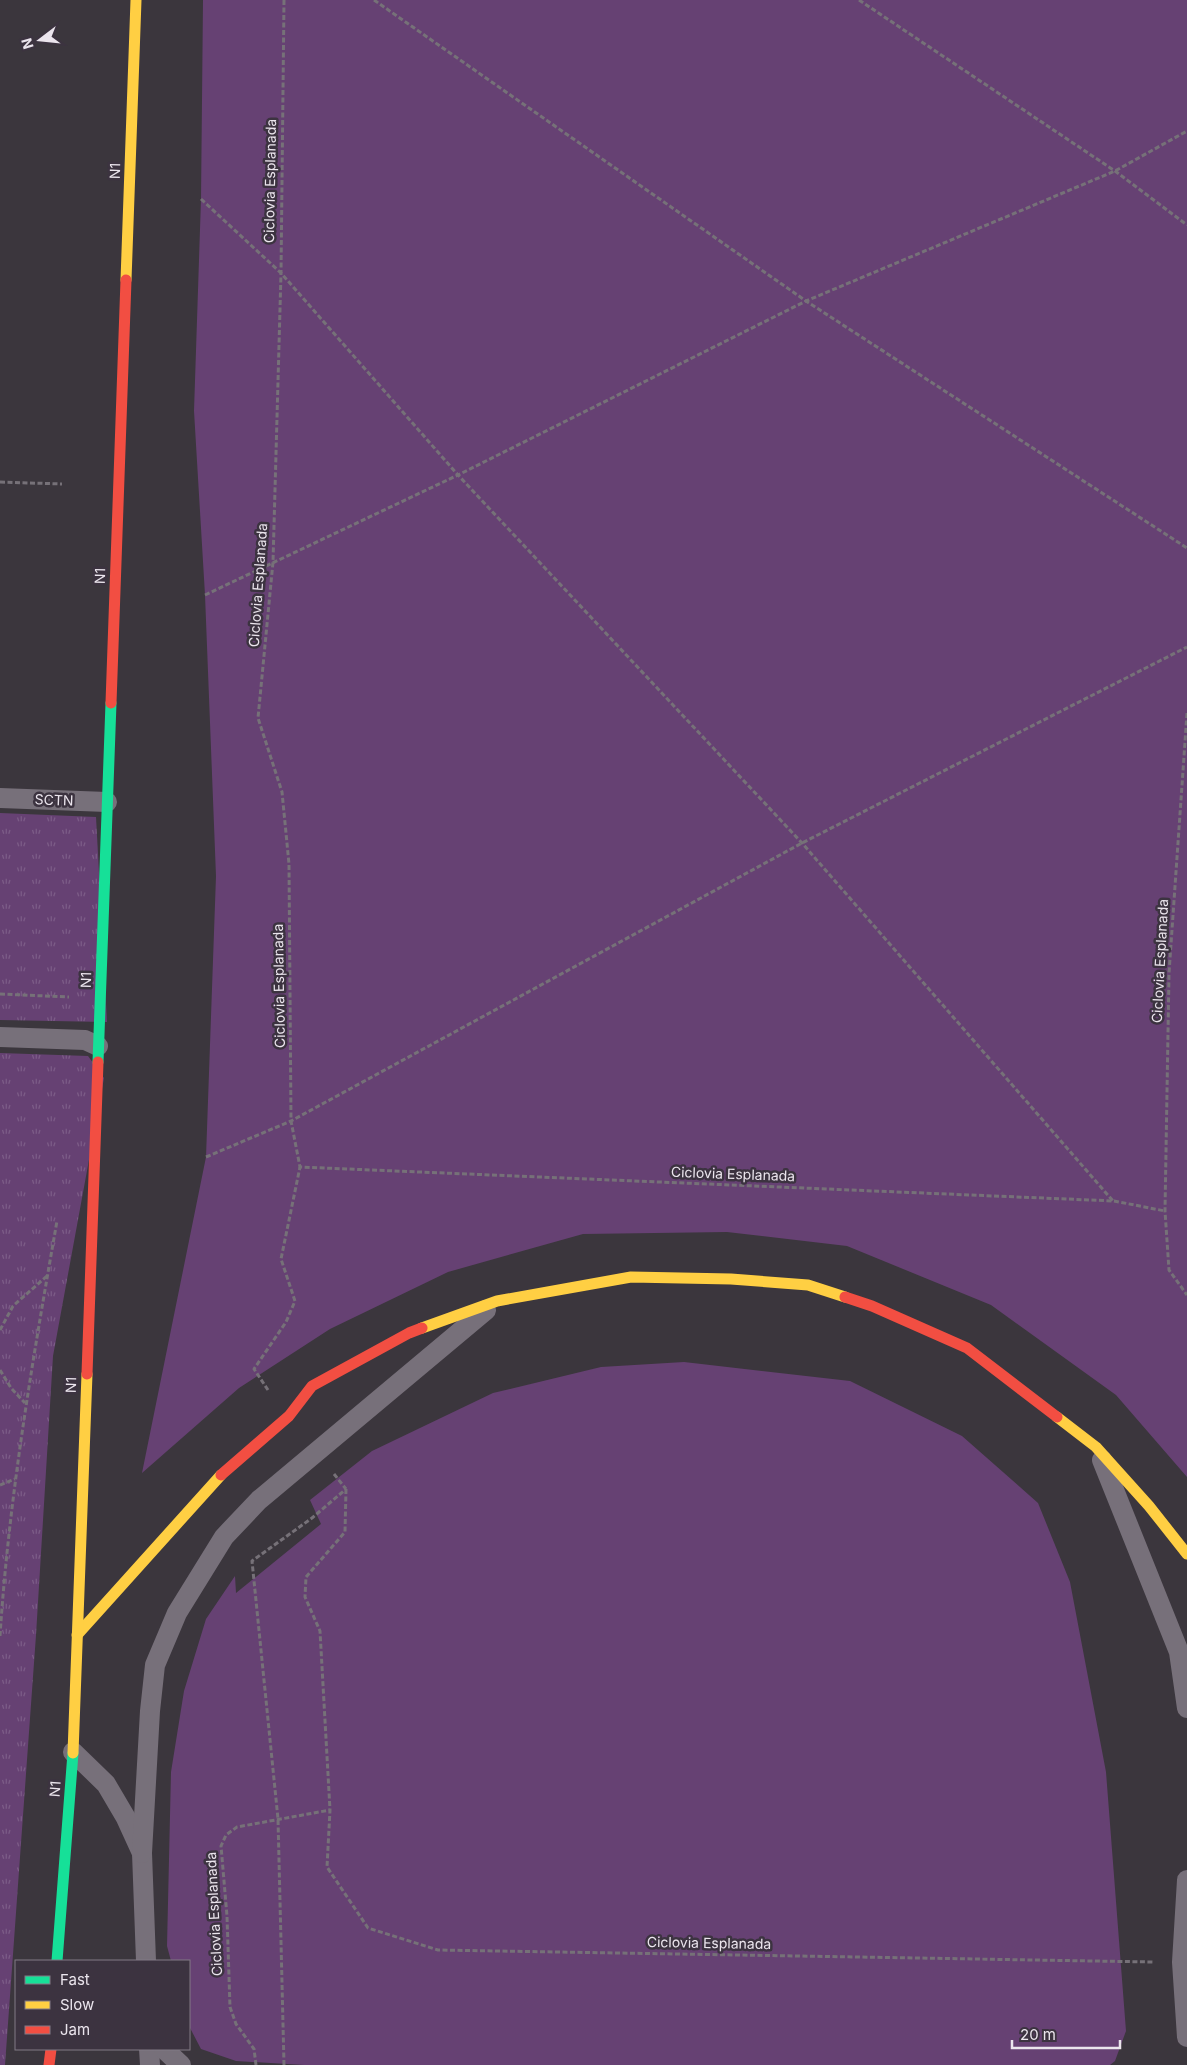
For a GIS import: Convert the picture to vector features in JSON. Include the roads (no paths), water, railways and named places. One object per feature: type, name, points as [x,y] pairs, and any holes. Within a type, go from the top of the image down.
[{"type":"highway","name":"N1","points":[[57,1960],[73,1752],[136,0]]},
{"type":"highway","points":[[77,1635],[223,1473],[289,1416],[312,1386],[409,1333],[498,1301],[631,1277],[732,1279],[808,1285],[872,1306],[967,1348],[1096,1447],[1149,1506],[1187,1554]]},
{"type":"highway","points":[[49,2065],[51,2050]]},
{"type":"lane","name":"SCTN","points":[[0,798],[107,802]]},
{"type":"lane","points":[[0,1037],[86,1040],[98,1046]]},
{"type":"lane","points":[[146,1960],[142,1854],[150,1711],[155,1665],[178,1612],[224,1537],[259,1500],[498,1301]]},
{"type":"lane","points":[[1096,1447],[1179,1652],[1187,1708]]},
{"type":"lane","points":[[73,1752],[106,1784],[126,1818],[142,1854]]},
{"type":"lane","points":[[1187,1880],[1182,1962],[1187,2037]]},
{"type":"lane","points":[[149,2050],[150,2065]]},
{"type":"lane","points":[[165,2050],[181,2065]]}]
